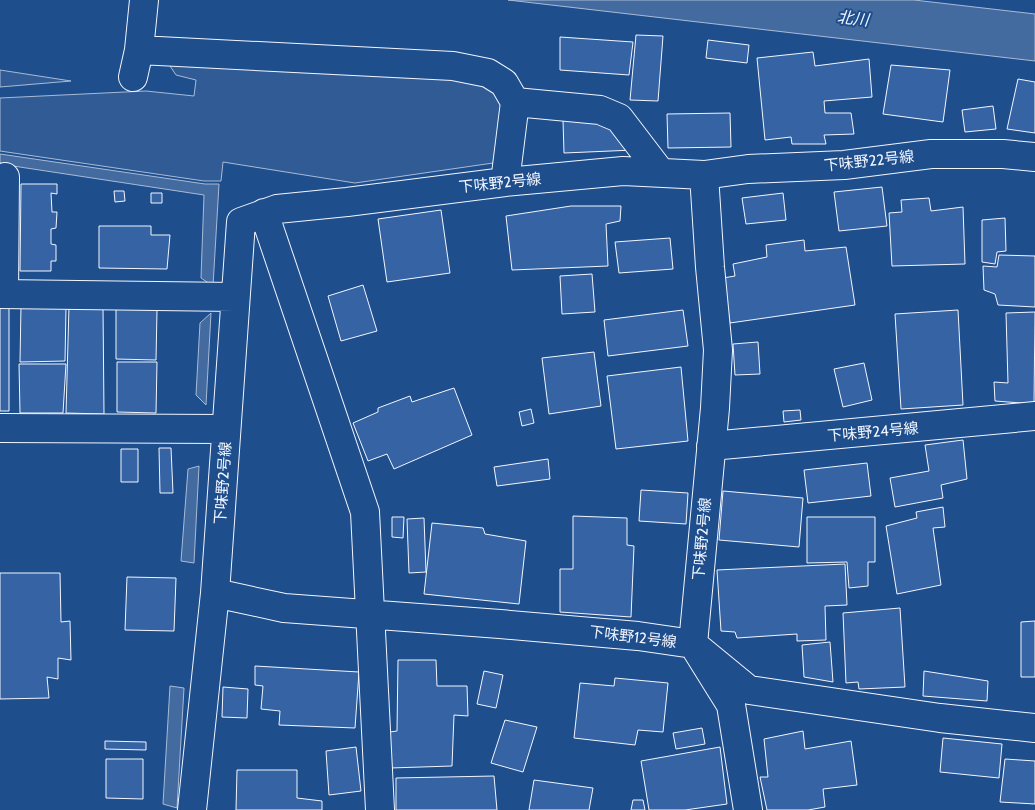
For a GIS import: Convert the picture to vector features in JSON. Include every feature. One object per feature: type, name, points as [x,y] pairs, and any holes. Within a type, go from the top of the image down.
[{"type":"street","points":[[134,76],[139,50],[144,1]]},
{"type":"street","points":[[139,50],[453,66],[488,73],[504,83],[515,102],[505,182]]},
{"type":"street","points":[[515,102],[600,110],[619,118],[661,173]]},
{"type":"street","name":"下味野22号線","points":[[704,175],[748,169],[844,165],[931,154],[1003,154],[1035,157]]},
{"type":"street","name":"下味野2号線","points":[[192,810],[215,592],[240,222],[264,213],[277,209],[505,182],[623,171],[704,175],[718,350],[693,644]]},
{"type":"street","points":[[6,177],[2,294],[235,297]]},
{"type":"street","points":[[264,213],[365,512],[380,810]]},
{"type":"street","name":"下味野24号線","points":[[711,446],[1035,416]]},
{"type":"street","points":[[0,428],[226,428]]},
{"type":"street","name":"下味野12号線","points":[[215,592],[284,608],[629,635],[693,644],[749,690],[940,718],[1035,728]]},
{"type":"street","points":[[693,644],[731,705],[748,810]]},
{"type":"shaded area","points":[[183,62],[482,78],[504,102],[500,162],[355,183],[223,162],[221,181],[204,181],[0,151],[0,98],[146,91],[194,96],[196,80],[176,75],[170,66]]},
{"type":"shaded area","points":[[0,70],[71,81],[0,87]]},
{"type":"water","name":"北川","points":[[508,0],[914,0],[1035,14],[1035,61]]},
{"type":"water","points":[[0,154],[205,184],[219,184],[213,286],[201,278],[204,195],[0,164]]},
{"type":"water","points":[[211,313],[206,405],[196,395],[200,323]]},
{"type":"water","points":[[199,466],[194,563],[181,561],[188,469]]},
{"type":"water","points":[[170,686],[184,688],[177,808],[163,804]]},
{"type":"building","points":[[636,35],[663,36],[658,101],[630,100]]},
{"type":"building","points":[[560,37],[633,42],[629,75],[560,70]]},
{"type":"building","points":[[708,40],[749,45],[747,63],[706,58]]},
{"type":"building","points":[[813,52],[815,66],[869,59],[872,97],[824,101],[825,113],[851,113],[854,134],[824,135],[826,144],[792,144],[791,137],[765,140],[757,58]]},
{"type":"building","points":[[891,65],[950,70],[943,122],[883,114]]},
{"type":"building","points":[[1018,79],[1035,82],[1035,133],[1007,129]]},
{"type":"building","points":[[993,106],[996,129],[965,132],[962,110]]},
{"type":"building","points":[[730,113],[731,147],[668,148],[667,114]]},
{"type":"building","points":[[563,120],[612,121],[634,150],[564,153]]},
{"type":"building","points":[[21,184],[57,184],[57,194],[51,193],[52,212],[57,212],[56,228],[51,229],[51,244],[56,245],[56,261],[51,261],[51,271],[20,271]]},
{"type":"building","points":[[882,187],[887,226],[839,231],[834,192]]},
{"type":"building","points":[[114,191],[124,191],[125,201],[115,202]]},
{"type":"building","points":[[151,193],[162,193],[162,203],[151,203]]},
{"type":"building","points":[[783,193],[786,220],[746,224],[742,198]]},
{"type":"building","points":[[929,198],[931,211],[963,207],[965,264],[892,266],[889,213],[902,212],[901,200]]},
{"type":"building","points":[[571,206],[621,206],[620,221],[606,224],[608,266],[512,270],[506,216]]},
{"type":"building","points":[[441,210],[450,273],[387,282],[378,219]]},
{"type":"building","points":[[1005,218],[1006,251],[997,252],[995,264],[982,262],[982,220]]},
{"type":"building","points":[[99,226],[151,226],[151,235],[170,235],[167,269],[99,268]]},
{"type":"building","points":[[670,238],[673,269],[619,273],[615,242]]},
{"type":"building","points":[[804,240],[805,251],[846,247],[855,305],[730,323],[723,278],[735,276],[733,264],[767,257],[766,245]]},
{"type":"building","points":[[999,255],[1035,256],[1035,307],[998,305],[995,294],[984,290],[983,266],[997,267]]},
{"type":"building","points":[[592,274],[595,312],[562,314],[560,276]]},
{"type":"building","points":[[363,285],[377,331],[341,341],[328,296]]},
{"type":"building","points":[[0,305],[9,306],[9,411],[0,411]]},
{"type":"building","points":[[21,305],[66,307],[65,361],[20,362]]},
{"type":"building","points":[[69,306],[103,307],[104,414],[66,413]]},
{"type":"building","points":[[116,308],[157,310],[156,360],[116,359]]},
{"type":"building","points":[[683,310],[688,346],[608,356],[604,320]]},
{"type":"building","points":[[958,310],[963,405],[901,409],[895,314]]},
{"type":"building","points":[[1035,312],[1034,404],[995,401],[994,382],[1008,383],[1006,313]]},
{"type":"building","points":[[758,342],[760,374],[735,375],[733,344]]},
{"type":"building","points":[[594,352],[601,406],[549,414],[542,358]]},
{"type":"building","points":[[117,362],[157,362],[156,413],[117,412]]},
{"type":"building","points":[[864,363],[872,400],[843,407],[834,369]]},
{"type":"building","points":[[19,364],[66,364],[63,413],[20,413]]},
{"type":"building","points":[[681,367],[688,441],[616,449],[607,376]]},
{"type":"building","points":[[454,388],[472,435],[394,469],[387,454],[368,461],[353,423],[378,412],[378,408],[410,396],[412,402]]},
{"type":"building","points":[[531,409],[534,423],[522,426],[519,412]]},
{"type":"building","points":[[800,410],[801,420],[784,422],[783,411]]},
{"type":"building","points":[[963,440],[967,479],[941,485],[943,498],[895,507],[890,478],[929,471],[925,445]]},
{"type":"building","points":[[159,448],[171,448],[173,493],[160,493]]},
{"type":"building","points":[[121,449],[138,449],[138,482],[121,482]]},
{"type":"building","points":[[548,459],[550,479],[497,486],[494,467]]},
{"type":"building","points":[[867,463],[871,496],[808,503],[804,470]]},
{"type":"building","points":[[641,490],[688,493],[686,524],[639,521]]},
{"type":"building","points":[[723,491],[803,498],[799,547],[719,540]]},
{"type":"building","points":[[943,507],[945,527],[933,528],[941,585],[897,594],[886,526],[917,518],[916,512]]},
{"type":"building","points":[[573,516],[627,518],[627,545],[634,546],[631,617],[560,612],[560,569],[573,569]]},
{"type":"building","points":[[392,517],[404,517],[403,538],[392,537]]},
{"type":"building","points":[[807,517],[875,517],[875,562],[868,562],[868,586],[849,588],[847,562],[807,563]]},
{"type":"building","points":[[424,518],[426,572],[409,573],[407,519]]},
{"type":"building","points":[[432,523],[483,528],[485,534],[526,541],[519,604],[424,594]]},
{"type":"building","points":[[845,564],[847,605],[825,606],[826,640],[797,641],[797,634],[737,638],[735,632],[721,631],[717,570]]},
{"type":"building","points":[[0,573],[60,573],[61,622],[70,621],[71,660],[58,658],[58,679],[47,677],[49,698],[0,699]]},
{"type":"building","points":[[127,577],[176,578],[174,631],[125,630]]},
{"type":"building","points":[[900,608],[905,687],[859,689],[858,682],[846,683],[843,613]]},
{"type":"building","points":[[1035,621],[1035,677],[1021,677],[1021,622]]},
{"type":"building","points":[[830,642],[833,682],[804,677],[802,645]]},
{"type":"building","points":[[398,660],[436,660],[437,686],[467,686],[468,716],[454,715],[452,766],[390,768],[390,732],[397,731]]},
{"type":"building","points":[[255,666],[359,672],[355,728],[279,725],[280,711],[261,709],[263,686],[255,685]]},
{"type":"building","points":[[484,671],[503,675],[496,708],[477,704]]},
{"type":"building","points":[[924,671],[988,681],[987,701],[923,696]]},
{"type":"building","points":[[615,678],[668,683],[663,732],[638,730],[635,745],[574,738],[580,683],[614,686]]},
{"type":"building","points":[[223,687],[248,689],[247,718],[222,717]]},
{"type":"building","points":[[505,720],[537,727],[523,772],[491,763]]},
{"type":"building","points":[[702,728],[705,744],[676,749],[673,733]]},
{"type":"building","points":[[803,731],[805,749],[851,741],[857,785],[823,789],[825,807],[808,810],[767,810],[760,777],[768,777],[764,739]]},
{"type":"building","points":[[943,738],[1002,744],[999,778],[940,772]]},
{"type":"building","points":[[105,741],[146,742],[146,750],[105,749]]},
{"type":"building","points":[[356,747],[361,791],[329,795],[326,751]]},
{"type":"building","points":[[720,747],[727,804],[685,810],[649,810],[641,761]]},
{"type":"building","points":[[106,759],[143,759],[143,799],[106,798]]},
{"type":"building","points":[[1005,759],[1035,761],[1035,804],[1000,802]]},
{"type":"building","points":[[237,770],[297,770],[297,798],[322,801],[322,810],[236,810]]},
{"type":"building","points":[[494,776],[497,810],[396,810],[396,778]]},
{"type":"building","points":[[534,780],[593,788],[589,810],[529,810]]},
{"type":"building","points":[[633,800],[643,800],[645,810],[631,810]]}]
